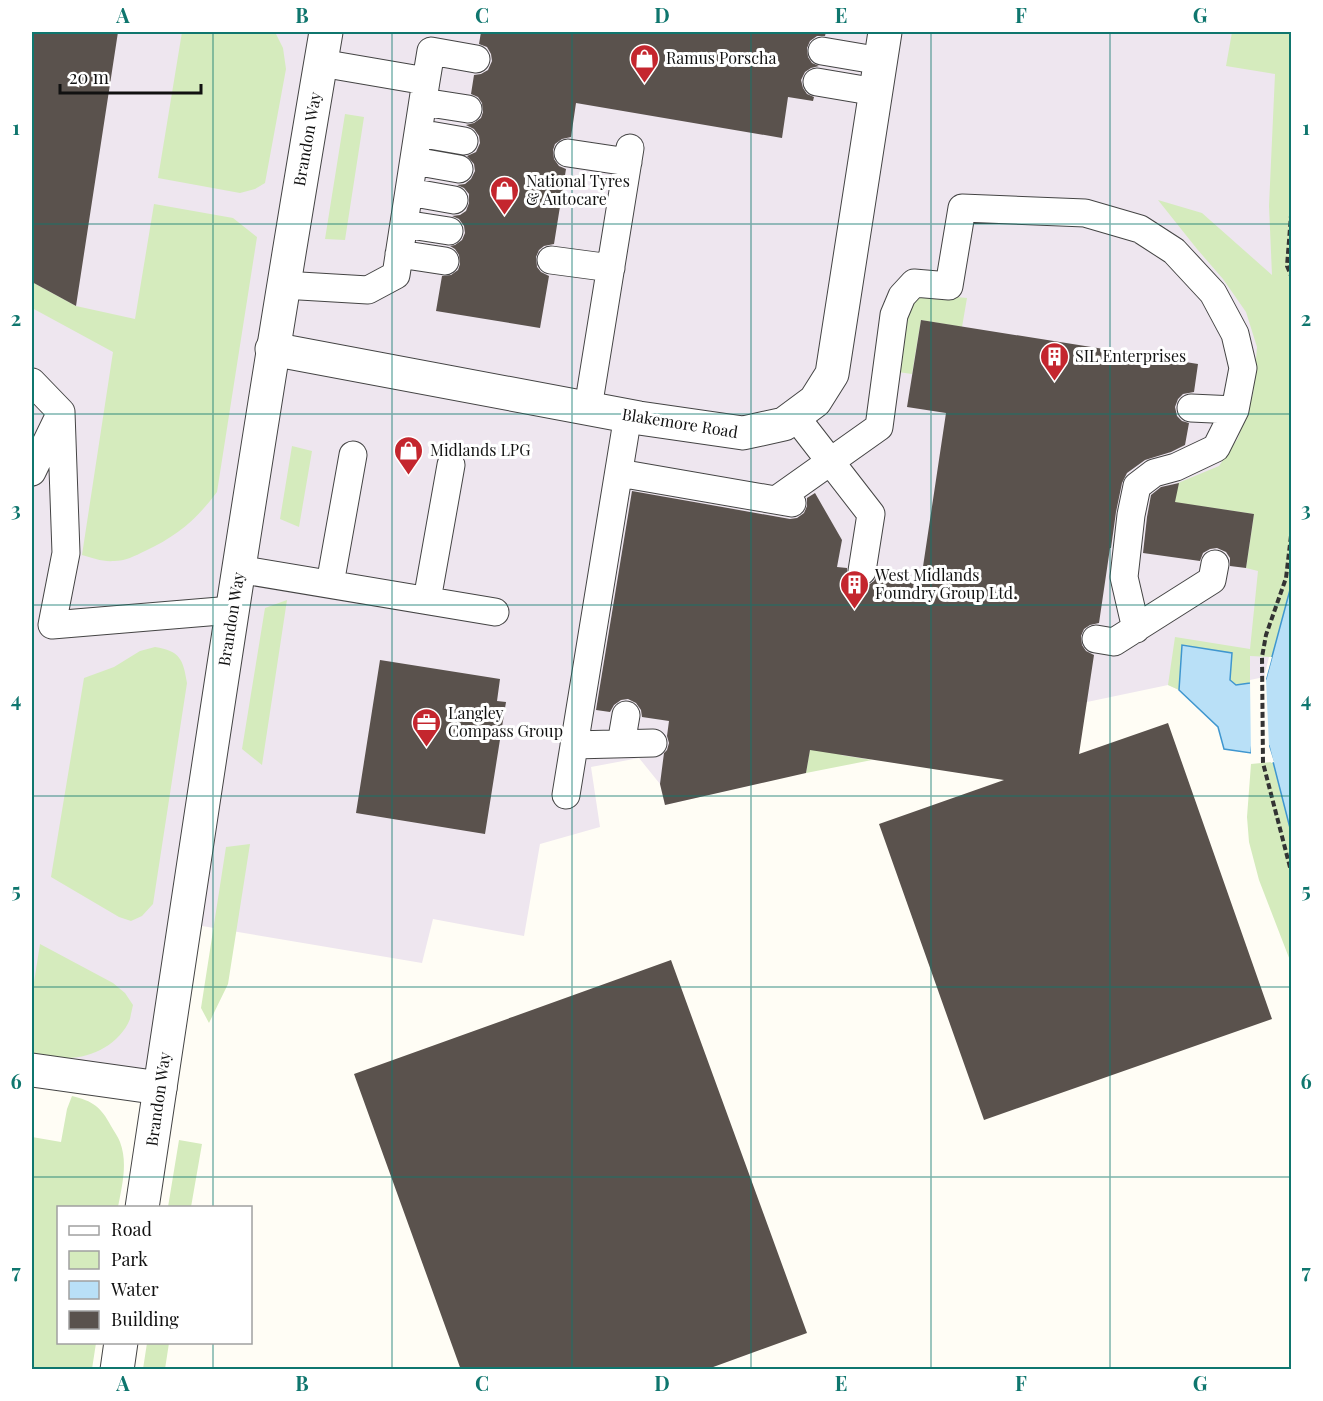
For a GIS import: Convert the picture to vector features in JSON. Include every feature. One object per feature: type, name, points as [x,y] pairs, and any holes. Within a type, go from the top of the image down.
[{"type":"street","name":"Brandon Way","points":[[142,1206],[272,349],[326,32]]},
{"type":"street","name":"Blakemore Road","points":[[272,349],[588,408],[743,433],[784,424],[815,401],[832,374],[878,50]]},
{"type":"street","points":[[32,1070],[160,1088]]},
{"type":"street","points":[[117,1370],[121,1344]]},
{"type":"lane","points":[[822,51],[878,50]]},
{"type":"lane","points":[[817,82],[878,50]]},
{"type":"lane","points":[[283,285],[368,290],[396,275],[431,51],[476,59]]},
{"type":"lane","points":[[321,63],[425,92],[468,109]]},
{"type":"lane","points":[[418,133],[464,141]]},
{"type":"lane","points":[[568,153],[629,155],[588,408]]},
{"type":"lane","points":[[414,161],[459,169]]},
{"type":"lane","points":[[409,192],[454,200]]},
{"type":"lane","points":[[619,473],[786,502],[829,462],[879,427],[894,315],[902,296],[914,283],[948,286],[962,208],[1085,213],[1140,229],[1174,251],[1213,293],[1235,334],[1243,368],[1235,410],[1216,447],[1176,466],[1154,473],[1137,486],[1131,515],[1117,559],[1124,577],[1136,628]]},
{"type":"lane","points":[[404,224],[449,231]]},
{"type":"lane","points":[[399,254],[444,261]]},
{"type":"lane","points":[[551,260],[611,268]]},
{"type":"lane","points":[[32,382],[62,412],[66,553],[52,625],[232,610]]},
{"type":"lane","points":[[1191,408],[1235,410]]},
{"type":"lane","points":[[32,471],[62,412]]},
{"type":"lane","points":[[566,795],[574,745],[589,690],[628,415]]},
{"type":"lane","points":[[795,416],[871,514],[862,571]]},
{"type":"lane","points":[[330,584],[353,455]]},
{"type":"lane","points":[[427,600],[452,465]]},
{"type":"lane","points":[[1096,639],[1114,642],[1212,580],[1215,564]]},
{"type":"lane","points":[[238,569],[495,612]]},
{"type":"lane","points":[[621,744],[626,715]]},
{"type":"lane","points":[[574,745],[653,743]]},
{"type":"path","points":[[1292,203],[1287,266],[1292,278]]},
{"type":"path","points":[[1292,527],[1286,578],[1266,635],[1262,657],[1263,763],[1292,876]]},
{"type":"shaded area","points":[[32,32],[1291,32],[1291,676],[1179,690],[1168,685],[1087,702],[901,750],[665,805],[660,784],[639,758],[591,767],[600,827],[540,844],[524,936],[433,919],[422,963],[184,923],[160,1088],[32,1070]]},
{"type":"green space","points":[[182,32],[275,32],[283,48],[286,69],[265,183],[255,189],[240,193],[158,178]]},
{"type":"green space","points":[[1232,32],[1291,32],[1291,963],[1259,880],[1249,842],[1247,817],[1251,764],[1273,762],[1269,746],[1252,743],[1251,753],[1224,749],[1218,727],[1179,690],[1168,685],[1175,637],[1250,649],[1258,571],[1246,568],[1254,514],[1150,499],[1178,483],[1219,466],[1238,438],[1253,394],[1257,347],[1246,312],[1223,279],[1158,200],[1202,213],[1272,275],[1269,206],[1275,74],[1226,66]],"holes":[[[1250,656],[1272,657],[1266,679],[1250,683]]]},
{"type":"green space","points":[[345,114],[364,117],[345,240],[325,239]]},
{"type":"green space","points":[[154,204],[233,218],[257,237],[217,492],[193,519],[167,539],[126,559],[102,560],[82,555],[113,352],[32,308],[32,282],[76,306],[135,319]]},
{"type":"green space","points":[[925,294],[967,298],[962,327],[921,320],[912,374],[898,372],[904,319],[912,303]]},
{"type":"green space","points":[[292,446],[312,451],[299,527],[280,519]]},
{"type":"green space","points":[[287,600],[262,765],[242,749],[265,608]]},
{"type":"green space","points":[[155,647],[170,651],[179,658],[187,683],[153,904],[142,916],[131,921],[119,917],[51,877],[84,678],[114,667],[140,651]]},
{"type":"green space","points":[[812,737],[843,741],[841,755],[872,760],[806,773]]},
{"type":"green space","points":[[250,844],[228,984],[209,1023],[201,1008],[226,847]]},
{"type":"green space","points":[[40,944],[113,983],[125,993],[133,1005],[130,1019],[112,1043],[94,1053],[75,1058],[32,1055],[32,995]]},
{"type":"green space","points":[[72,1096],[86,1100],[104,1114],[120,1142],[124,1158],[122,1183],[118,1206],[57,1206],[57,1344],[96,1344],[92,1369],[32,1369],[32,1137],[61,1142],[67,1109]]},
{"type":"green space","points":[[179,1140],[202,1144],[191,1206],[168,1206]]},
{"type":"green space","points":[[147,1344],[169,1344],[165,1369],[143,1369]]},
{"type":"water","points":[[1291,586],[1291,832],[1269,746],[1252,743],[1251,753],[1224,749],[1218,727],[1179,690],[1182,645],[1232,653],[1230,680],[1236,685],[1266,679]]},
{"type":"pier","points":[[1269,657],[1272,657],[1266,679],[1269,746],[1274,762],[1271,763],[1267,748],[1254,747],[1254,754],[1251,756],[1250,680],[1264,677]]},
{"type":"building","points":[[32,32],[118,32],[76,306],[32,282]]},
{"type":"building","points":[[481,32],[826,32],[825,36],[817,36],[810,41],[807,48],[808,57],[812,63],[819,66],[805,72],[801,80],[807,94],[814,97],[813,101],[788,97],[782,138],[576,103],[571,137],[555,144],[553,150],[554,159],[559,166],[566,169],[554,244],[544,246],[536,257],[537,267],[549,276],[540,328],[436,311],[442,276],[451,275],[458,270],[460,264],[459,255],[450,246],[462,240],[465,233],[464,226],[459,219],[452,216],[466,211],[469,194],[457,185],[465,184],[471,179],[475,171],[474,164],[467,156],[476,152],[480,143],[479,136],[474,129],[466,125],[481,118],[483,112],[482,103],[478,97],[471,94],[474,75],[488,70],[492,61],[487,47],[479,44]]},
{"type":"building","points":[[921,320],[1198,364],[1194,392],[1183,394],[1175,407],[1177,416],[1189,423],[1185,445],[1145,460],[1127,473],[1122,483],[1099,623],[1084,629],[1081,636],[1082,645],[1086,651],[1094,655],[1079,754],[1168,723],[1272,1019],[984,1120],[879,824],[1004,780],[810,750],[806,773],[665,805],[660,784],[664,753],[669,743],[667,736],[669,721],[642,717],[641,710],[636,703],[628,699],[621,700],[614,705],[610,712],[596,710],[632,491],[790,519],[797,518],[804,513],[807,498],[815,493],[842,540],[837,567],[847,568],[847,576],[852,583],[867,586],[874,581],[878,573],[921,580],[946,413],[907,407]]},
{"type":"building","points":[[1179,483],[1175,502],[1254,514],[1246,568],[1230,566],[1230,558],[1226,552],[1217,548],[1203,553],[1200,561],[1143,553],[1151,495],[1161,487]]},
{"type":"building","name":"Langley Compass Group","points":[[380,660],[500,679],[497,701],[506,702],[485,834],[356,813]]},
{"type":"building","points":[[671,960],[807,1333],[705,1370],[461,1370],[354,1074]]},
{"type":"place","name":"Ramus Porscha","points":[[645,84]]},
{"type":"place","name":"National Tyres & Autocare","points":[[505,216]]},
{"type":"place","name":"SIL Enterprises","points":[[1054,382]]},
{"type":"place","name":"Midlands LPG","points":[[409,476]]},
{"type":"place","name":"West Midlands Foundry Group Ltd.","points":[[854,610]]},
{"type":"place","name":"Langley Compass Group","points":[[427,748]]}]
